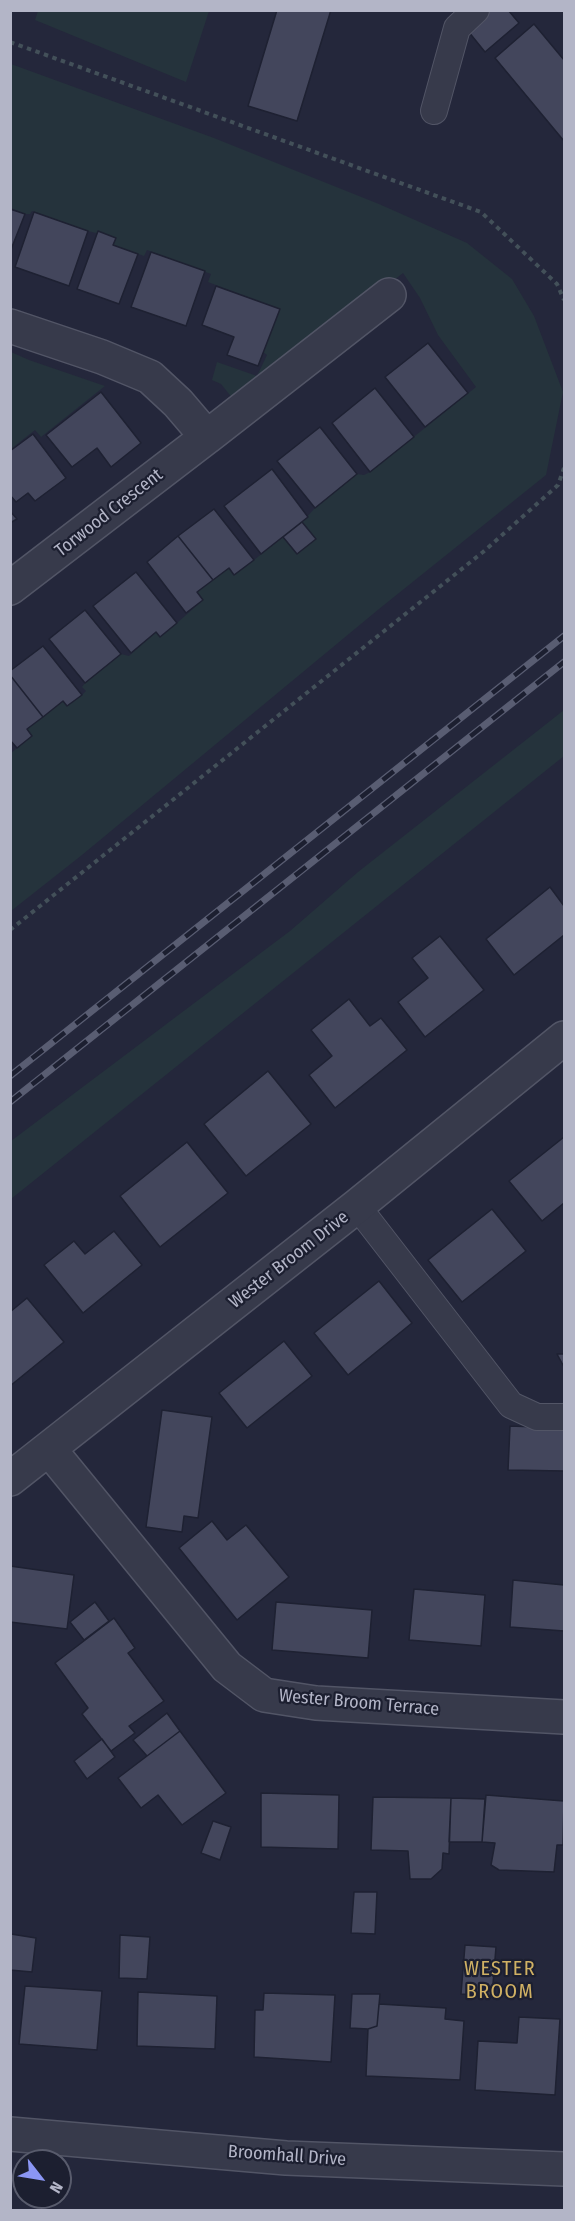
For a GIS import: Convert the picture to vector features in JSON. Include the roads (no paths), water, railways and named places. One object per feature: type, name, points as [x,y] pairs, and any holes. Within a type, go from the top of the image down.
[{"type":"street","name":"Torwood Crescent","points":[[10,588],[388,295]]},
{"type":"street","points":[[10,326],[102,357],[150,377],[178,403],[207,437]]},
{"type":"street","name":"Wester Broom Drive","points":[[10,1479],[357,1206],[564,1038]]},
{"type":"street","name":"Wester Broom Terrace","points":[[49,1449],[226,1667],[264,1695],[316,1704],[564,1717]]},
{"type":"street","name":"Broomhall Drive","points":[[10,2134],[286,2158],[564,2169]]},
{"type":"lane","points":[[434,111],[457,28],[476,10]]},
{"type":"lane","points":[[357,1206],[511,1405],[537,1417],[564,1417]]},
{"type":"railway","points":[[10,1076],[564,636]]},
{"type":"railway","points":[[10,1102],[564,662]]},
{"type":"district","name":"WESTER BROOM","points":[[500,1980]]}]
